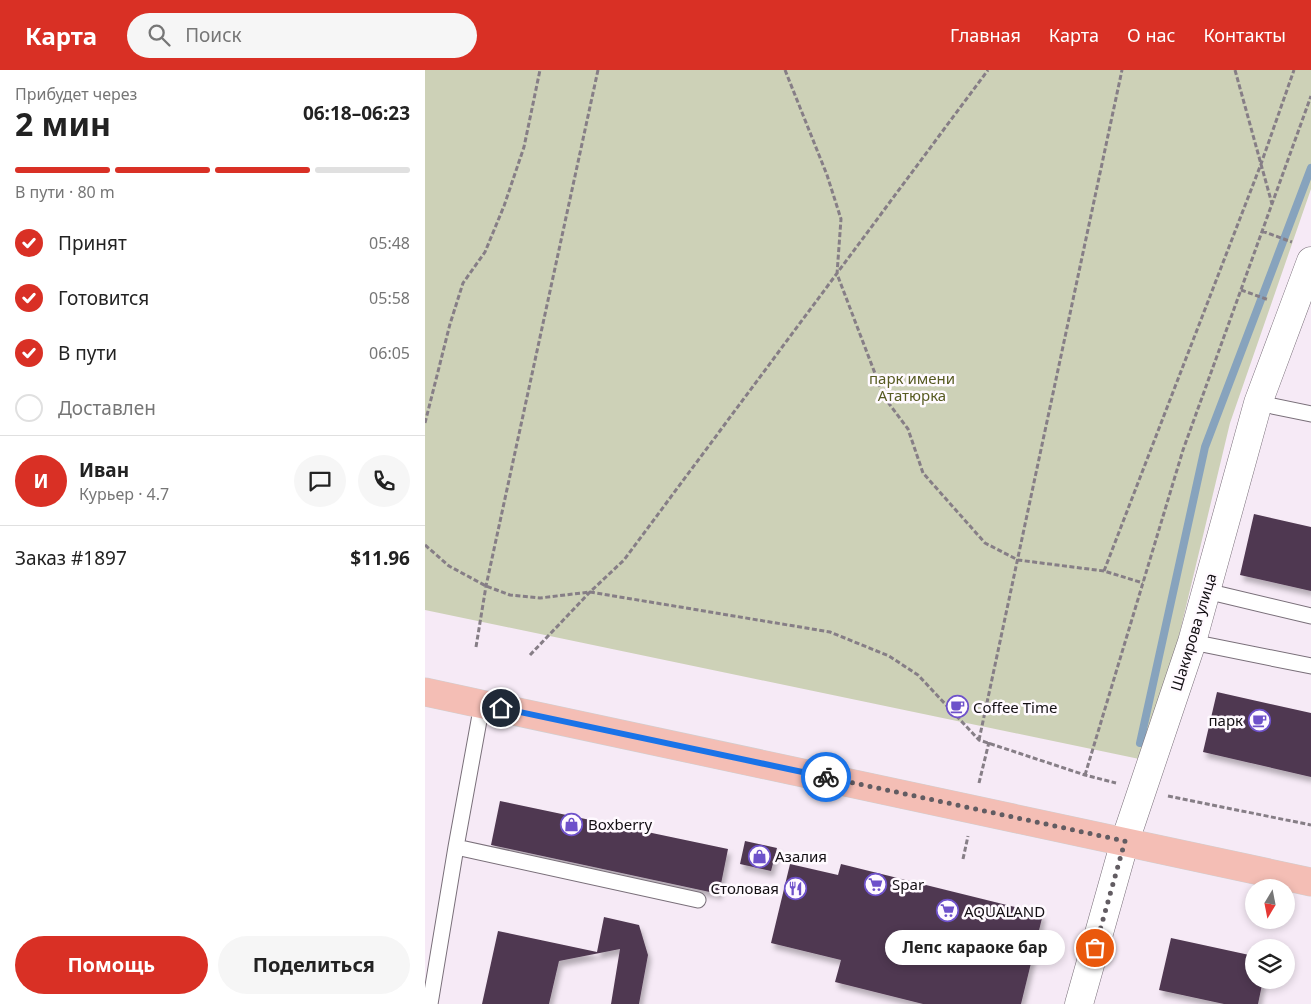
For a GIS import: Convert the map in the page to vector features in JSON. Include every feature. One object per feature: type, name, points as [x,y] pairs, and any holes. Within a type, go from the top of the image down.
[{"type":"main road","points":[[425,692],[1311,882]]},
{"type":"street","name":"Шакирова улица","points":[[1079,1004],[1125,841],[1192,642],[1258,402],[1303,252]]},
{"type":"lane","points":[[1258,402],[1311,414]]},
{"type":"lane","points":[[1206,591],[1311,616]]},
{"type":"lane","points":[[1192,642],[1311,666]]},
{"type":"lane","points":[[430,1004],[481,704]]},
{"type":"lane","points":[[456,847],[698,900]]},
{"type":"path","points":[[425,423],[450,324],[463,283],[485,252],[504,206],[524,147],[540,70]]},
{"type":"path","points":[[476,647],[486,586],[597,70]]},
{"type":"path","points":[[785,70],[827,175],[841,219],[837,274],[884,397],[908,429],[923,473],[985,543],[1018,560],[1104,571],[1143,583]]},
{"type":"path","points":[[530,655],[590,592],[625,560],[988,70]]},
{"type":"path","points":[[425,545],[449,566],[486,586],[510,595],[540,598],[590,592],[830,632],[889,656],[918,675],[979,740],[1123,70]]},
{"type":"path","points":[[1235,70],[1272,204]]},
{"type":"path","points":[[1104,571],[1261,164],[1293,70]]},
{"type":"path","points":[[1085,775],[1183,450],[1311,96]]},
{"type":"path","points":[[1262,231],[1303,252]]},
{"type":"path","points":[[1241,290],[1272,302]]},
{"type":"green space","name":"парк имени Ататюрка","points":[[425,70],[1311,70],[1311,189],[1230,423],[1149,761],[425,610]]},
{"type":"building","points":[[1254,514],[1311,527],[1311,591],[1240,575]]},
{"type":"building","points":[[1217,692],[1311,713],[1311,777],[1203,752]]},
{"type":"building","points":[[500,801],[728,849],[719,894],[491,845]]},
{"type":"building","name":"Азалия","points":[[745,841],[777,848],[771,871],[740,864]]},
{"type":"building","points":[[790,864],[838,875],[841,864],[1043,914],[1021,1004],[923,1004],[835,982],[841,960],[771,943]]},
{"type":"building","points":[[604,917],[639,925],[648,955],[639,1004],[611,1004],[620,949],[559,961],[549,1004],[482,1004],[498,931],[597,952]]},
{"type":"building","points":[[1171,938],[1245,954],[1245,989],[1261,989],[1258,1004],[1224,1004],[1159,990]]},
{"type":"waterway","points":[[1140,743],[1205,447],[1311,168]]},
{"type":"way so far","points":[[826,777],[1125,841],[1095,948]]},
{"type":"place","name":"Coffee Time","points":[[957,707]]},
{"type":"place","name":"парк","points":[[1259,720]]},
{"type":"place","name":"Boxberry","points":[[572,824]]},
{"type":"place","name":"Азалия","points":[[759,856]]},
{"type":"place","name":"Spar","points":[[876,884]]},
{"type":"place","name":"Столовая","points":[[795,888]]},
{"type":"place","name":"AQUALAND","points":[[948,911]]},
{"type":"place","name":"Лепс караоке бар","points":[[1095,948]]},
{"type":"route","points":[[501,708],[826,777]]}]
